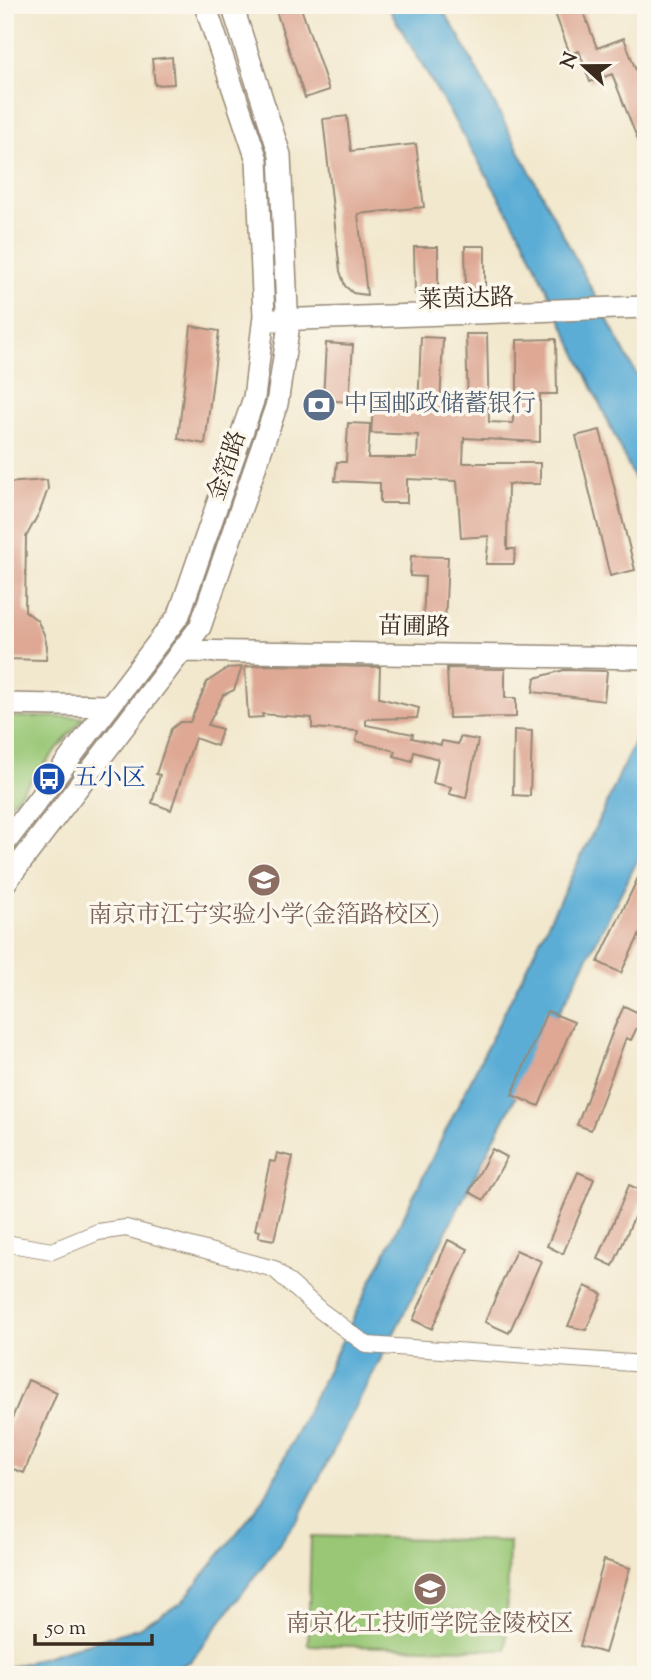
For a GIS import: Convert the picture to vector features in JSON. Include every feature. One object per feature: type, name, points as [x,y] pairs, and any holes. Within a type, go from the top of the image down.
[{"type":"main road","name":"金箔路","points":[[5,843],[178,615],[254,398],[264,321],[257,160],[205,5]]},
{"type":"main road","name":"金箔路","points":[[5,883],[200,627],[277,404],[288,325],[280,155],[232,5]]},
{"type":"main road","points":[[579,316],[646,307]]},
{"type":"main road","name":"莱茵达路","points":[[264,321],[288,325],[579,316],[646,320]]},
{"type":"main road","name":"苗圃路","points":[[181,651],[646,658]]},
{"type":"main road","points":[[5,704],[110,706]]},
{"type":"street","points":[[5,1242],[52,1251],[98,1232],[126,1228],[274,1269],[321,1311],[367,1345],[646,1364]]},
{"type":"green space","points":[[5,717],[84,717],[5,811]]},
{"type":"green space","points":[[311,1536],[509,1541],[506,1650],[308,1645]]},
{"type":"water","points":[[387,5],[439,5],[459,36],[646,393],[646,519],[642,495],[523,238]]},
{"type":"water","points":[[646,715],[646,844],[298,1519],[191,1661],[163,1675],[5,1675],[5,1669],[138,1628],[181,1603],[264,1499],[602,814]]},
{"type":"building","points":[[274,5],[300,5],[329,90],[305,98]]},
{"type":"building","points":[[552,5],[581,5],[597,48],[624,38],[638,76],[643,74],[646,82],[646,161],[612,74],[590,82],[579,51],[570,54]]},
{"type":"building","points":[[172,57],[174,84],[155,85],[152,59]]},
{"type":"building","points":[[347,116],[351,151],[416,144],[424,207],[358,214],[367,295],[353,293],[345,286],[340,271],[323,119]]},
{"type":"building","points":[[465,246],[485,246],[485,293],[466,293]]},
{"type":"building","points":[[414,247],[438,247],[438,294],[415,294]]},
{"type":"building","points":[[191,326],[219,331],[205,444],[178,439]]},
{"type":"building","points":[[466,334],[487,334],[489,422],[513,423],[513,403],[517,403],[517,340],[556,339],[557,394],[540,394],[540,442],[464,438],[463,463],[540,463],[540,484],[508,484],[507,549],[515,549],[514,564],[486,564],[489,536],[461,538],[457,481],[407,479],[407,503],[380,503],[380,483],[335,481],[337,462],[346,462],[348,423],[370,424],[368,458],[417,458],[418,435],[371,433],[373,407],[418,409],[421,337],[443,338],[440,408],[468,409]]},
{"type":"building","points":[[326,343],[353,345],[349,402],[323,400]]},
{"type":"building","points":[[600,430],[635,570],[610,576],[576,436]]},
{"type":"building","points":[[47,480],[48,489],[40,511],[26,537],[25,611],[37,620],[44,634],[46,660],[5,659],[5,483]]},
{"type":"building","points":[[411,556],[448,557],[445,624],[423,623],[425,577],[410,576]]},
{"type":"building","points":[[242,667],[234,690],[223,695],[208,725],[222,729],[217,746],[195,738],[171,810],[152,803],[160,775],[156,774],[171,729],[180,722],[190,722],[207,682],[228,668]]},
{"type":"building","points":[[245,667],[380,667],[379,698],[419,708],[417,718],[366,719],[366,725],[413,734],[412,738],[441,745],[442,741],[458,744],[460,737],[478,740],[466,798],[449,794],[451,787],[433,783],[438,759],[414,752],[412,761],[394,756],[395,751],[356,741],[358,731],[312,728],[312,718],[262,714],[263,717],[248,718]]},
{"type":"building","points":[[447,668],[505,669],[505,698],[516,698],[516,717],[449,718]]},
{"type":"building","points":[[564,670],[607,671],[604,701],[533,692],[535,678]]},
{"type":"building","points":[[514,730],[532,731],[530,796],[513,795]]},
{"type":"building","points":[[646,861],[646,921],[621,973],[598,962]]},
{"type":"building","points":[[624,1006],[643,1015],[631,1040],[626,1038],[591,1130],[577,1125]]},
{"type":"building","points":[[547,1011],[574,1022],[539,1106],[512,1095]]},
{"type":"building","points":[[492,1149],[507,1157],[484,1200],[469,1192]]},
{"type":"building","points":[[277,1153],[293,1157],[274,1240],[258,1237],[260,1231],[255,1230],[270,1161],[275,1162]]},
{"type":"building","points":[[578,1172],[594,1179],[563,1254],[547,1246]]},
{"type":"building","points":[[629,1185],[645,1192],[613,1266],[598,1259]]},
{"type":"building","points":[[448,1240],[468,1249],[432,1329],[413,1320]]},
{"type":"building","points":[[516,1250],[541,1261],[509,1333],[485,1322]]},
{"type":"building","points":[[585,1286],[602,1294],[586,1330],[568,1326]]},
{"type":"building","points":[[28,1380],[57,1392],[24,1473],[5,1466],[5,1435]]},
{"type":"building","points":[[604,1560],[630,1568],[605,1653],[580,1646]]},
{"type":"place","name":"中国邮政储蓄银行","points":[[319,405]]},
{"type":"place","name":"五小区","points":[[49,779]]},
{"type":"place","name":"南京市江宁实验小学(金箔路校区)","points":[[264,880]]},
{"type":"place","name":"南京化工技师学院金陵校区","points":[[430,1589]]}]
